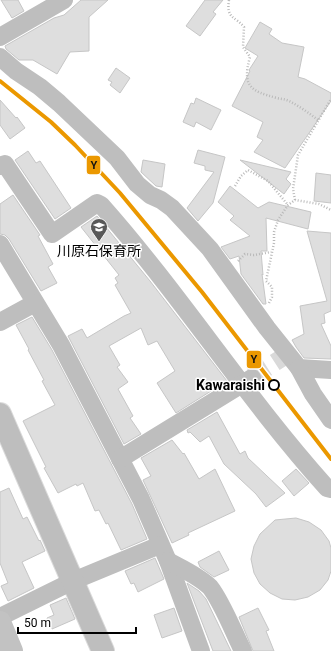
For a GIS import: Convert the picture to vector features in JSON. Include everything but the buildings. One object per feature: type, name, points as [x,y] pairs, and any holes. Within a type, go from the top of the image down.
[{"type":"highway","points":[[0,414],[103,651]]},
{"type":"street","points":[[0,37],[64,0]]},
{"type":"street","points":[[0,57],[16,71],[54,99],[80,122],[117,158],[137,184],[150,195],[161,200],[172,208],[210,249],[261,320],[299,368],[313,394],[331,420]]},
{"type":"street","points":[[0,166],[5,164],[52,234],[97,203],[101,205],[248,380],[277,430],[327,488],[331,490]]},
{"type":"street","points":[[0,244],[61,345],[141,499],[164,553],[201,651]]},
{"type":"street","points":[[0,322],[35,303]]},
{"type":"street","points":[[299,368],[331,370]]},
{"type":"street","points":[[120,459],[248,380]]},
{"type":"street","points":[[0,617],[73,581],[164,553]]},
{"type":"street","points":[[164,553],[209,586],[217,597],[242,651]]},
{"type":"street","points":[[0,622],[12,651]]},
{"type":"path","points":[[229,0],[228,11],[231,18],[244,27],[243,47],[250,57],[247,70],[250,87],[262,95],[287,100],[318,120]]},
{"type":"path","points":[[295,200],[292,189],[298,155],[331,99]]},
{"type":"path","points":[[235,186],[240,176],[248,170],[268,181],[288,205]]},
{"type":"path","points":[[261,320],[272,297],[272,288],[266,281],[272,252],[274,232],[278,220],[288,205],[295,200],[319,204],[331,210]]},
{"type":"path","points":[[227,274],[244,254],[254,255],[272,252]]},
{"type":"tunnel","points":[[252,377],[288,354]]},
{"type":"transit line","name":"Y","points":[[0,81],[51,122],[120,193],[202,292],[331,459]]},
{"type":"place","name":"川原石保育所","points":[[99,242]]},
{"type":"place","name":"Kawaraishi","points":[[274,385]]}]
